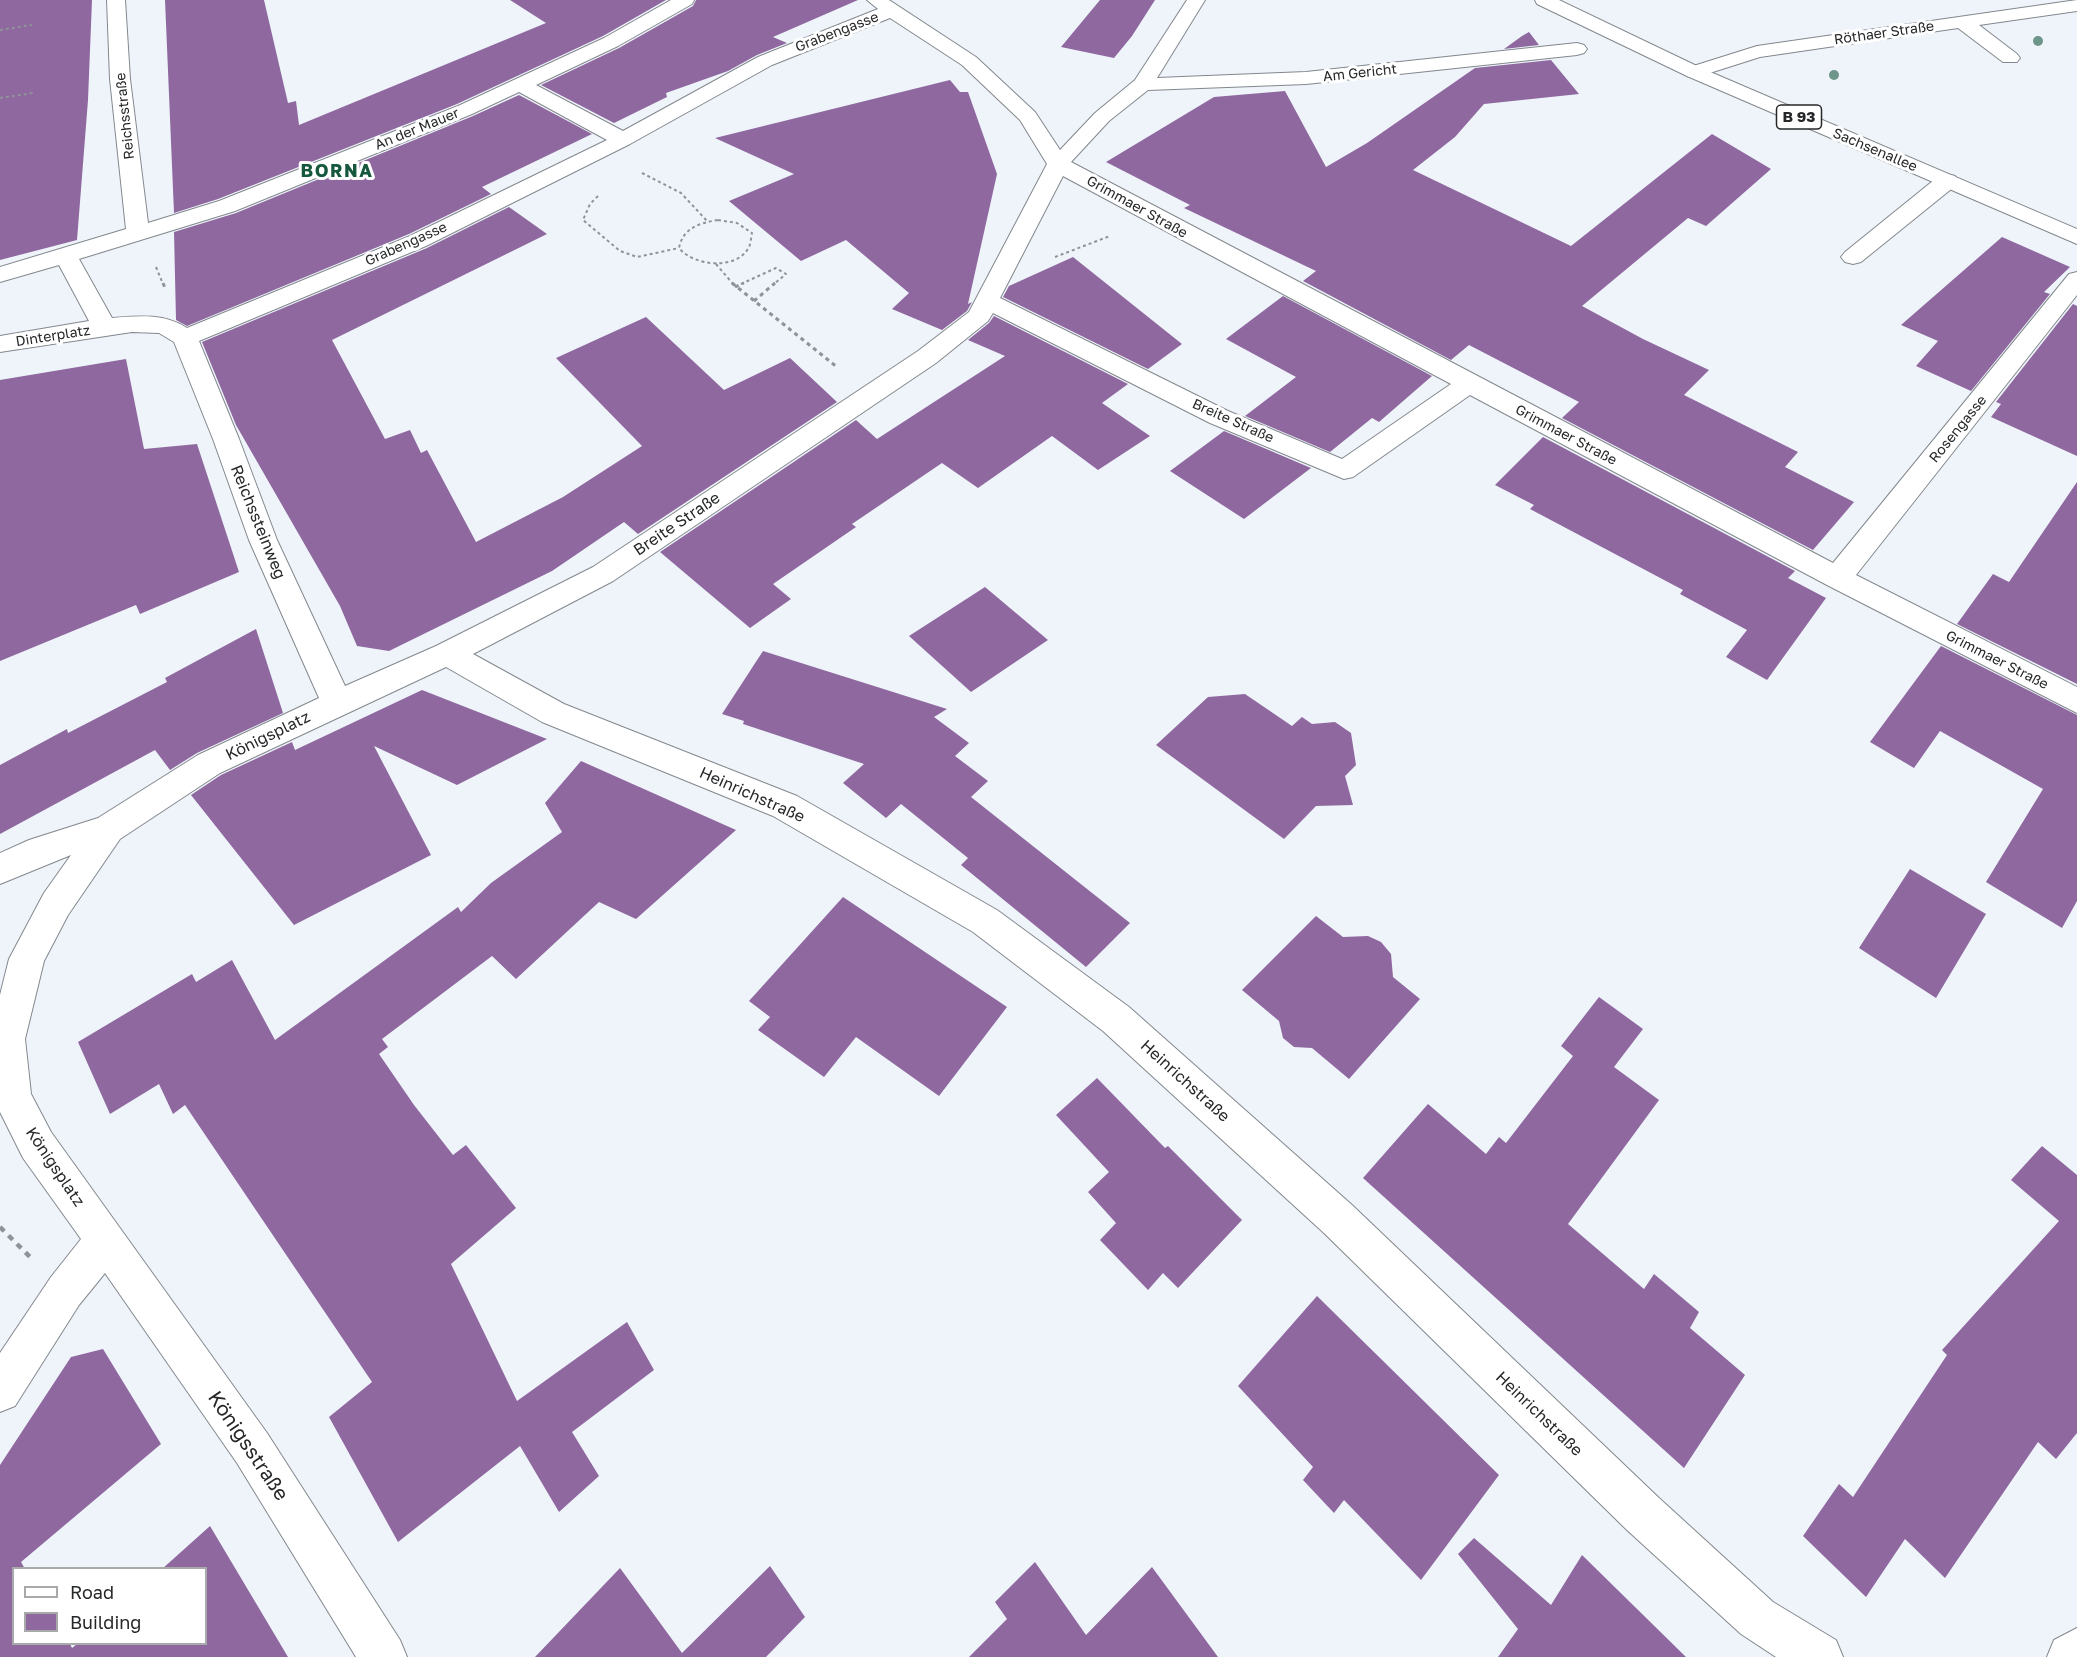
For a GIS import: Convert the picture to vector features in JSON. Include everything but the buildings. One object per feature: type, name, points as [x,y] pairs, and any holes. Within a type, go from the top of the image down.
[{"type":"street","name":"Reichsstraße","points":[[116,0],[120,79],[138,232]]},
{"type":"street","name":"An der Mauer","points":[[138,232],[227,206],[465,110],[611,42],[685,0]]},
{"type":"street","name":"Breite Straße","points":[[337,703],[447,654],[603,574],[936,351],[979,316],[1058,164],[1102,117],[1143,84],[1196,0]]},
{"type":"street","name":"Sachsenallee","points":[[1544,0],[1694,72],[2077,237]]},
{"type":"street","points":[[885,5],[977,69],[1028,116],[1058,164]]},
{"type":"street","name":"Grabengasse","points":[[185,338],[418,241],[623,140],[765,61],[885,5]]},
{"type":"street","name":"Röthaer Straße","points":[[1694,72],[1757,52],[2077,5]]},
{"type":"street","points":[[1962,22],[2010,58]]},
{"type":"street","name":"Am Gericht","points":[[1143,84],[1197,85],[1316,78],[1577,49]]},
{"type":"street","points":[[520,85],[623,140]]},
{"type":"street","name":"Grimmaer Straße","points":[[1058,164],[1155,218],[1837,578],[2077,701]]},
{"type":"street","points":[[1853,257],[1947,181]]},
{"type":"street","points":[[0,275],[138,232]]},
{"type":"street","name":"Dinterplatz","points":[[65,255],[105,328]]},
{"type":"street","name":"Rosengasse","points":[[1837,578],[2077,279]]},
{"type":"street","name":"Breite Straße","points":[[994,290],[1219,417],[1344,470],[1469,384]]},
{"type":"street","name":"Dinterplatz","points":[[0,344],[146,324],[165,326],[185,338]]},
{"type":"street","name":"Reichssteinweg","points":[[185,338],[263,540],[337,703]]},
{"type":"street","name":"Heinrichstraße","points":[[447,654],[553,713],[785,806],[909,876],[994,928],[1116,1019],[1338,1219],[1643,1514],[1748,1610],[1820,1657]]},
{"type":"street","name":"Königsplatz","points":[[0,869],[41,850],[108,829],[209,764],[337,703]]},
{"type":"street","name":"Königsplatz","points":[[105,1240],[37,1145],[13,1099],[7,1038],[27,959],[56,903],[108,829]]},
{"type":"street","points":[[0,1391],[65,1291],[105,1240]]},
{"type":"street","name":"Königsstraße","points":[[105,1240],[252,1448],[383,1657]]},
{"type":"street","points":[[2071,1657],[2077,1652]]},
{"type":"path","points":[[0,30],[33,25]]},
{"type":"path","points":[[0,98],[33,93]]},
{"type":"path","points":[[645,174],[681,193],[708,222]]},
{"type":"path","points":[[605,189],[590,204],[583,220],[620,251],[637,256],[679,248]]},
{"type":"path","points":[[994,290],[1155,218]]},
{"type":"path","points":[[708,222],[737,223],[752,233],[752,242],[747,251],[736,259],[716,264],[690,260],[683,256],[679,248],[679,241],[686,232],[708,222]]},
{"type":"path","points":[[716,264],[735,287],[872,392]]},
{"type":"path","points":[[735,287],[776,268],[786,274],[754,301]]},
{"type":"district","name":"BORNA","points":[[337,171]]}]
